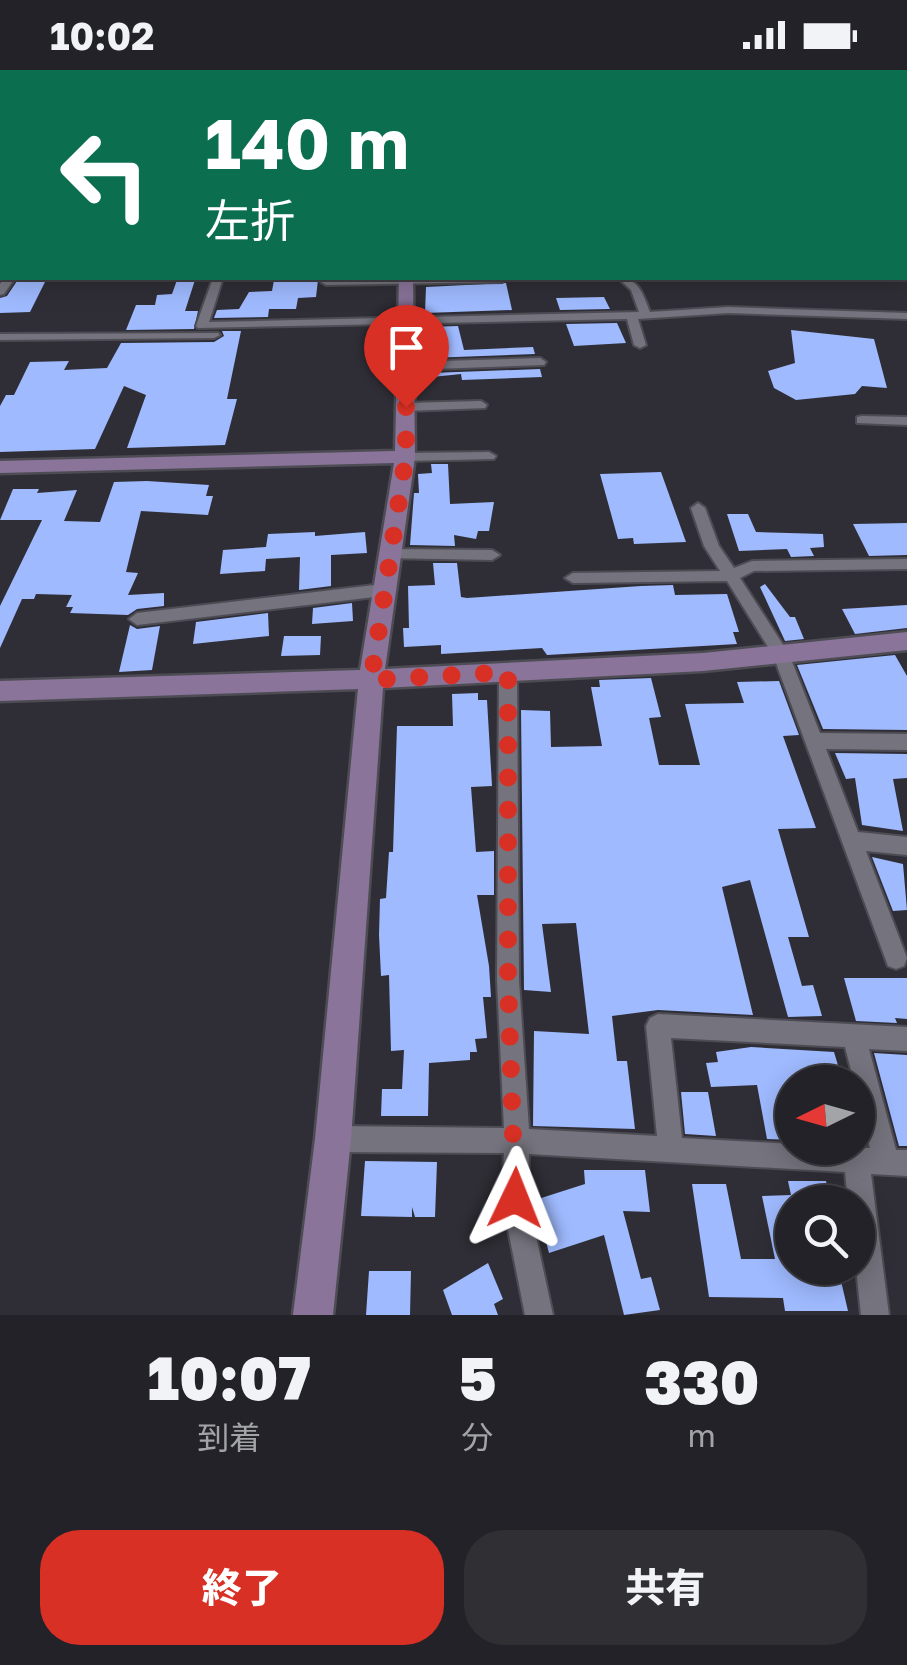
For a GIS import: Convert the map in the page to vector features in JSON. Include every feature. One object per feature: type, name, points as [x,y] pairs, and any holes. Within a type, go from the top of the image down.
[{"type":"street","points":[[217,280],[202,326],[406,326]]},
{"type":"street","points":[[314,1315],[334,1139],[371,680],[406,456],[406,280],[326,282]]},
{"type":"street","points":[[626,280],[636,288],[646,316]]},
{"type":"street","points":[[0,337],[406,326],[728,310],[907,316]]},
{"type":"street","points":[[632,316],[640,344]]},
{"type":"street","points":[[406,366],[540,362]]},
{"type":"street","points":[[406,407],[481,405]]},
{"type":"street","points":[[862,420],[907,421]]},
{"type":"street","points":[[0,467],[489,456]]},
{"type":"street","points":[[698,508],[712,546],[781,654],[896,958]]},
{"type":"street","points":[[389,554],[492,555]]},
{"type":"street","points":[[572,578],[731,576],[752,566],[907,564]]},
{"type":"street","points":[[137,619],[383,590]]},
{"type":"street","points":[[0,692],[371,680],[781,654],[907,641]]},
{"type":"street","points":[[508,672],[508,981],[517,1142],[515,1198],[539,1315]]},
{"type":"street","points":[[816,740],[907,742]]},
{"type":"street","points":[[853,841],[907,846]]},
{"type":"street","points":[[671,1150],[658,1026],[907,1039]]},
{"type":"street","points":[[854,1037],[897,1162]]},
{"type":"street","points":[[334,1139],[517,1142],[775,1155]]},
{"type":"street","points":[[857,1165],[875,1315]]},
{"type":"building","points":[[18,280],[46,280],[30,312],[0,313],[0,298],[7,296]]},
{"type":"building","points":[[177,280],[195,280],[185,311],[198,311],[194,329],[126,330],[136,305],[155,305],[157,295],[172,294]]},
{"type":"building","points":[[274,280],[318,280],[316,297],[298,298],[296,309],[269,309],[268,317],[214,318],[217,310],[239,309],[249,292],[272,291]]},
{"type":"building","points":[[506,283],[512,310],[425,313],[426,287]]},
{"type":"building","points":[[604,297],[610,309],[560,310],[556,298]]},
{"type":"building","points":[[617,323],[626,343],[574,346],[566,324]]},
{"type":"building","points":[[458,326],[464,350],[533,347],[535,354],[428,358],[426,327]]},
{"type":"building","points":[[791,330],[874,339],[887,388],[862,386],[855,394],[796,400],[774,388],[768,371],[795,363]]},
{"type":"building","points":[[222,331],[241,331],[227,399],[237,399],[225,445],[127,448],[146,395],[124,386],[95,449],[0,452],[0,406],[6,395],[14,395],[30,362],[69,361],[64,370],[107,368],[121,343],[214,342],[224,336]]},
{"type":"building","points":[[540,369],[542,377],[462,380],[461,374],[432,377],[431,373]]},
{"type":"building","points":[[431,464],[448,464],[450,504],[494,502],[489,531],[478,531],[476,539],[454,535],[455,546],[410,545],[414,493],[419,493],[418,474],[432,473]]},
{"type":"building","points":[[661,472],[686,542],[634,544],[633,538],[618,539],[600,474]]},
{"type":"building","points":[[114,482],[209,485],[206,496],[213,496],[208,515],[141,511],[126,572],[138,573],[128,595],[164,593],[164,606],[137,609],[128,615],[70,613],[73,607],[66,607],[72,595],[36,594],[34,599],[22,599],[0,648],[0,606],[42,520],[0,520],[13,489],[39,489],[37,493],[77,490],[64,521],[100,522]]},
{"type":"building","points":[[727,514],[748,514],[756,532],[823,534],[824,547],[810,548],[814,556],[791,557],[787,549],[739,551]]},
{"type":"building","points":[[907,523],[907,555],[869,556],[853,524]]},
{"type":"building","points":[[315,532],[315,536],[365,532],[367,553],[331,555],[331,586],[299,590],[300,557],[266,559],[265,571],[220,574],[223,550],[266,547],[268,534]]},
{"type":"building","points":[[433,563],[457,563],[461,597],[467,598],[673,585],[675,595],[727,594],[739,632],[733,632],[737,644],[547,655],[542,648],[441,654],[441,645],[404,647],[403,628],[409,628],[408,586],[435,585]]},
{"type":"building","points":[[765,584],[790,617],[795,617],[804,639],[785,641],[760,587]]},
{"type":"building","points":[[352,603],[353,621],[312,624],[313,608]]},
{"type":"building","points":[[907,605],[907,628],[855,634],[842,609]]},
{"type":"building","points":[[268,613],[269,636],[193,644],[196,622]]},
{"type":"building","points":[[130,625],[137,629],[160,626],[152,670],[119,672]]},
{"type":"building","points":[[284,636],[321,636],[320,655],[281,656]]},
{"type":"building","points":[[895,655],[907,676],[907,730],[823,729],[797,665]]},
{"type":"building","points":[[651,678],[661,717],[649,718],[659,765],[700,765],[685,704],[744,703],[737,682],[779,681],[799,735],[783,736],[816,828],[778,829],[809,937],[788,937],[802,986],[813,985],[822,1016],[788,1017],[750,880],[722,887],[753,1015],[658,1010],[612,1016],[617,1061],[627,1061],[635,1129],[533,1126],[534,1031],[589,1034],[576,923],[542,924],[551,992],[524,990],[521,710],[550,711],[551,747],[602,746],[591,687],[600,687],[599,680]]},
{"type":"building","points":[[478,693],[478,700],[487,700],[492,786],[471,787],[476,852],[494,851],[494,895],[477,895],[489,966],[491,997],[483,997],[487,1038],[475,1039],[477,1052],[470,1052],[470,1060],[429,1063],[428,1116],[381,1116],[382,1089],[402,1089],[404,1050],[391,1051],[389,975],[381,976],[379,935],[380,899],[386,898],[389,852],[393,852],[397,726],[453,726],[452,694]]},
{"type":"building","points":[[835,753],[907,754],[907,778],[893,779],[903,831],[862,825],[855,778],[846,779]]},
{"type":"building","points":[[872,857],[903,864],[907,910],[893,911]]},
{"type":"building","points":[[844,978],[907,978],[907,1019],[895,1018],[897,1023],[856,1021]]},
{"type":"building","points":[[751,1047],[834,1052],[838,1065],[775,1065],[775,1139],[767,1139],[757,1085],[711,1087],[706,1063],[718,1062],[716,1052]]},
{"type":"building","points":[[874,1053],[907,1055],[907,1146],[899,1146]]},
{"type":"building","points":[[681,1092],[708,1092],[716,1136],[685,1134]]},
{"type":"building","points":[[365,1161],[437,1162],[435,1217],[415,1217],[412,1207],[412,1217],[361,1216]]},
{"type":"building","points":[[584,1170],[645,1170],[650,1212],[623,1211],[641,1279],[651,1277],[660,1310],[624,1315],[604,1235],[549,1253],[535,1200],[585,1184]]},
{"type":"building","points":[[788,1181],[826,1181],[827,1185],[789,1185]]},
{"type":"building","points":[[692,1184],[726,1184],[741,1259],[775,1259],[775,1285],[842,1285],[848,1311],[785,1311],[783,1298],[709,1297]]},
{"type":"building","points":[[762,1196],[775,1196],[775,1259]]},
{"type":"building","points":[[488,1263],[503,1299],[494,1304],[498,1315],[452,1315],[443,1290]]},
{"type":"building","points":[[369,1271],[411,1271],[410,1315],[366,1315]]},
{"type":"route","points":[[406,407],[406,456],[371,680],[508,672],[508,981],[517,1142],[515,1198]]}]
